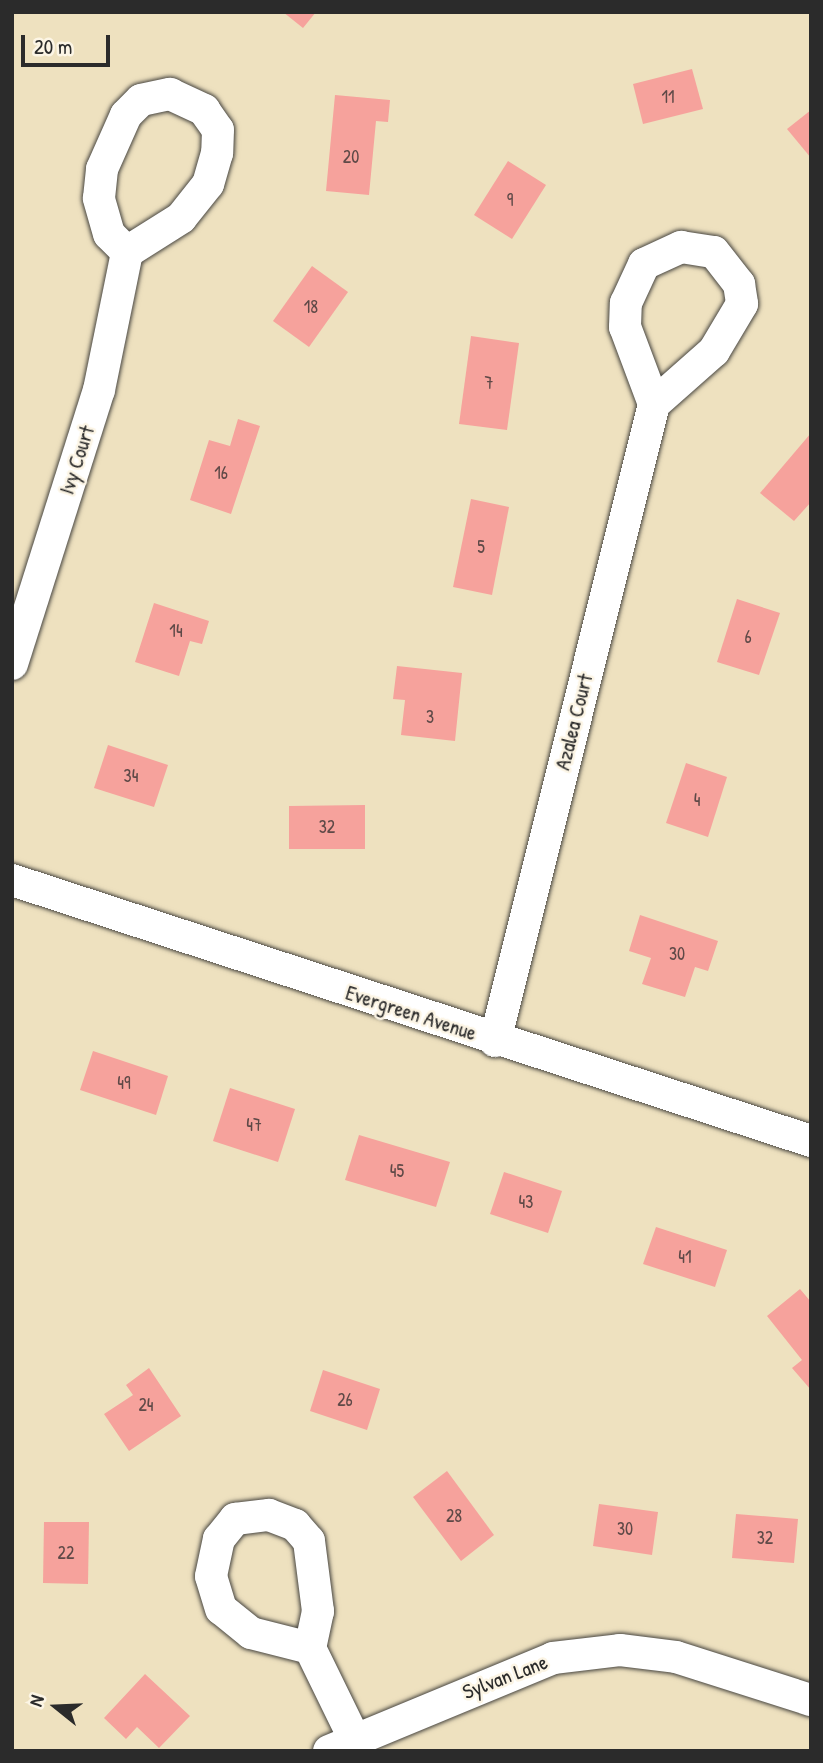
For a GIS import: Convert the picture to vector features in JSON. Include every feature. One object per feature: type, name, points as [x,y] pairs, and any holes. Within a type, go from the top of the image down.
[{"type":"street","points":[[170,94],[188,99],[218,130],[208,184],[181,218],[127,252],[109,234],[99,198],[111,138],[141,100],[170,94]]},
{"type":"street","points":[[681,247],[714,252],[739,284],[743,304],[714,351],[654,404],[625,327],[633,277],[644,264],[681,247]]},
{"type":"street","name":"Ivy Court","points":[[12,664],[99,390],[127,252]]},
{"type":"street","name":"Azalea Court","points":[[495,1041],[654,404]]},
{"type":"street","name":"Evergreen Avenue","points":[[12,880],[495,1041],[811,1141]]},
{"type":"street","points":[[310,1648],[341,1743]]},
{"type":"street","name":"Sylvan Lane","points":[[341,1743],[553,1658],[620,1650],[676,1657],[811,1700]]},
{"type":"building","points":[[283,12],[316,12],[303,28]]},
{"type":"building","points":[[692,69],[703,109],[643,124],[633,84]]},
{"type":"building","points":[[335,95],[390,100],[388,122],[376,121],[369,195],[326,191]]},
{"type":"building","points":[[811,110],[811,158],[787,129]]},
{"type":"building","points":[[508,161],[546,185],[512,239],[474,215]]},
{"type":"building","points":[[312,266],[348,292],[309,347],[273,321]]},
{"type":"building","points":[[471,336],[519,343],[507,430],[459,424]]},
{"type":"building","points":[[238,419],[260,426],[231,514],[190,500],[209,440],[230,446]]},
{"type":"building","points":[[811,433],[811,502],[794,521],[760,493]]},
{"type":"building","points":[[471,499],[509,507],[492,595],[453,587]]},
{"type":"building","points":[[737,599],[780,613],[759,675],[717,662]]},
{"type":"building","points":[[154,603],[209,621],[202,644],[190,641],[179,676],[135,662]]},
{"type":"building","points":[[397,666],[462,673],[455,741],[401,735],[405,700],[393,699]]},
{"type":"building","points":[[108,745],[168,765],[154,807],[94,788]]},
{"type":"building","points":[[686,763],[727,777],[708,837],[666,823]]},
{"type":"building","points":[[365,805],[365,849],[289,849],[289,806]]},
{"type":"building","points":[[640,915],[718,941],[708,971],[695,967],[685,997],[642,984],[651,958],[629,951]]},
{"type":"building","points":[[93,1051],[168,1076],[156,1115],[80,1090]]},
{"type":"building","points":[[230,1088],[295,1109],[278,1162],[213,1141]]},
{"type":"building","points":[[359,1135],[450,1162],[436,1207],[345,1180]]},
{"type":"building","points":[[504,1172],[562,1191],[548,1233],[490,1214]]},
{"type":"building","points":[[656,1227],[727,1250],[715,1287],[643,1264]]},
{"type":"building","points":[[800,1289],[811,1302],[811,1390],[792,1368],[802,1360],[767,1316]]},
{"type":"building","points":[[149,1368],[181,1416],[129,1451],[104,1414],[133,1395],[126,1385]]},
{"type":"building","points":[[323,1370],[380,1389],[367,1430],[310,1411]]},
{"type":"building","points":[[447,1471],[494,1535],[461,1561],[413,1497]]},
{"type":"building","points":[[599,1504],[658,1512],[652,1555],[593,1546]]},
{"type":"building","points":[[736,1514],[798,1519],[794,1563],[732,1558]]},
{"type":"building","points":[[44,1522],[89,1522],[88,1584],[43,1583]]},
{"type":"building","points":[[145,1674],[190,1716],[159,1748],[137,1727],[126,1739],[104,1718]]}]
